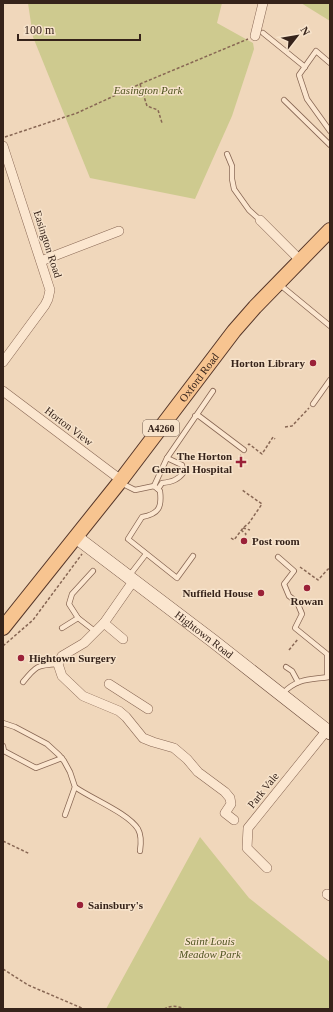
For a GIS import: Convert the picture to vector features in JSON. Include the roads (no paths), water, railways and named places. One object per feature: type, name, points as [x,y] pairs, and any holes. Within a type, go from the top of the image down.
[{"type":"main road","name":"Oxford Road","points":[[3,628],[120,481],[234,331],[330,230]]},
{"type":"street","points":[[259,36],[263,3]]},
{"type":"street","name":"Easington Road","points":[[3,146],[50,290],[48,299],[3,362]]},
{"type":"street","points":[[260,220],[300,260]]},
{"type":"street","points":[[41,261],[119,231]]},
{"type":"street","name":"Horton View","points":[[3,391],[120,481]]},
{"type":"street","name":"Hightown Road","points":[[76,537],[329,731]]},
{"type":"street","points":[[131,578],[104,623],[84,643],[62,656],[58,664],[62,676],[83,696],[119,712],[126,717],[143,738],[174,748],[187,759],[198,772],[225,792],[230,798],[231,804],[225,813],[234,820]]},
{"type":"street","points":[[104,623],[123,639]]},
{"type":"street","points":[[109,684],[148,709]]},
{"type":"street","points":[[119,712],[129,697]]},
{"type":"street","name":"Park Vale","points":[[267,868],[247,848],[248,828],[329,731]]},
{"type":"lane","points":[[259,36],[305,67]]},
{"type":"lane","points":[[330,62],[316,51],[299,75],[307,99],[330,131]]},
{"type":"lane","points":[[284,100],[330,145]]},
{"type":"lane","points":[[227,154],[232,166],[234,189],[249,210],[260,220]]},
{"type":"lane","points":[[278,283],[330,326]]},
{"type":"lane","points":[[313,404],[330,380]]},
{"type":"lane","points":[[156,488],[167,458],[213,390]]},
{"type":"lane","points":[[195,416],[199,416],[244,450]]},
{"type":"lane","points":[[120,481],[135,490],[156,488],[162,483],[178,479],[184,472],[182,465],[167,458]]},
{"type":"lane","points":[[156,488],[160,491],[161,500],[159,509],[152,516],[142,517],[128,539],[177,578],[193,556]]},
{"type":"lane","points":[[131,578],[146,554]]},
{"type":"lane","points":[[278,557],[294,571],[284,584],[289,596],[297,602],[302,614],[295,628],[301,635],[327,654],[328,677],[298,682],[281,694]]},
{"type":"lane","points":[[93,571],[72,594],[69,604],[78,618],[96,632]]},
{"type":"lane","points":[[62,628],[78,618]]},
{"type":"lane","points":[[23,682],[34,669],[42,665],[58,664]]},
{"type":"lane","points":[[286,667],[292,671],[298,682]]},
{"type":"lane","points":[[3,723],[16,727],[36,737],[53,749],[62,758],[70,772],[75,788],[65,815]]},
{"type":"lane","points":[[3,746],[4,751],[36,768],[62,758]]},
{"type":"lane","points":[[75,788],[128,818],[139,830],[142,842],[140,851]]},
{"type":"place","name":"Horton Library","points":[[313,363]]},
{"type":"place","name":"The Horton General Hospital","points":[[241,462]]},
{"type":"place","name":"Post room","points":[[244,541]]},
{"type":"place","name":"Rowan","points":[[307,588]]},
{"type":"place","name":"Nuffield House","points":[[261,593]]},
{"type":"place","name":"Hightown Surgery","points":[[21,658]]},
{"type":"place","name":"Sainsbury's","points":[[80,905]]},
{"type":"park label","name":"Easington Park","points":[[148,90]]},
{"type":"park label","name":"Saint Louis Meadow Park","points":[[210,947]]}]
